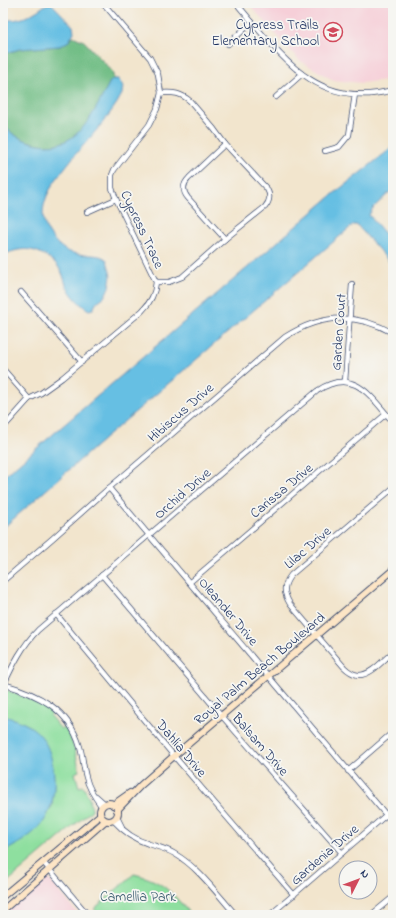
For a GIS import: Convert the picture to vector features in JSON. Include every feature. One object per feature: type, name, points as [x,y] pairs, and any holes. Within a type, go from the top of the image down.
[{"type":"street","name":"Cypress Trace","points":[[3,428],[29,399],[52,386],[82,362],[147,306],[154,295],[156,282],[116,199],[112,188],[112,176],[114,170],[149,124],[157,109],[161,93],[158,74],[150,58],[102,3]]},
{"type":"street","points":[[236,3],[286,60],[302,74],[319,85],[330,89],[355,94],[375,94],[393,90]]},
{"type":"street","points":[[228,44],[252,22]]},
{"type":"street","points":[[276,97],[302,74]]},
{"type":"street","points":[[156,282],[170,282],[182,277],[265,206],[270,196],[267,189],[225,144],[203,115],[186,97],[175,93],[161,93]]},
{"type":"street","points":[[325,151],[339,147],[349,135],[355,94]]},
{"type":"street","points":[[225,144],[184,184],[185,195],[225,239]]},
{"type":"street","points":[[87,212],[116,199]]},
{"type":"street","name":"Garden Court","points":[[345,382],[352,284]]},
{"type":"street","points":[[21,292],[82,362]]},
{"type":"street","name":"Hibiscus Drive","points":[[3,581],[109,488],[295,330],[317,321],[337,318],[372,323],[393,333]]},
{"type":"street","points":[[3,369],[29,399]]},
{"type":"street","points":[[345,382],[358,385],[365,390],[393,422]]},
{"type":"street","name":"Orchid Drive","points":[[4,684],[28,640],[56,614],[317,391],[329,384],[345,382]]},
{"type":"street","name":"Carissa Drive","points":[[190,582],[386,414]]},
{"type":"street","name":"Oleander Drive","points":[[109,488],[393,823]]},
{"type":"street","name":"Lilac Drive","points":[[393,488],[291,575],[286,582],[284,590],[285,596],[344,667],[352,673],[358,675],[371,671],[393,652]]},
{"type":"street","name":"Royal Palm Beach Boulevard","points":[[113,805],[141,785],[393,570]]},
{"type":"street","name":"Balsam Drive","points":[[102,575],[222,716],[342,853]]},
{"type":"street","name":"Dahlia Drive","points":[[56,614],[174,756],[294,895]]},
{"type":"street","points":[[4,684],[42,699],[59,712],[65,719],[72,728],[80,747],[86,778],[95,795],[103,805]]},
{"type":"street","points":[[348,770],[393,732]]},
{"type":"street","name":"Royal Palm Beach Boulevard","points":[[116,816],[141,785]]},
{"type":"street","points":[[103,805],[113,805],[116,816],[125,831],[139,840],[163,848],[183,859],[192,866],[236,915]]},
{"type":"street","points":[[103,805],[100,810],[100,815],[105,821]]},
{"type":"street","name":"Gardenia Drive","points":[[270,915],[393,809]]},
{"type":"street","points":[[3,896],[100,815]]},
{"type":"street","points":[[3,910],[105,821],[109,822],[116,816]]},
{"type":"street","points":[[43,862],[88,915]]},
{"type":"street","points":[[371,915],[393,897]]},
{"type":"shaded area","name":"Cypress Trails Elementary School","points":[[248,3],[393,3],[393,79],[362,83],[333,80],[299,60]]},
{"type":"shaded area","points":[[47,877],[79,915],[3,915],[3,913]]},
{"type":"green space","points":[[73,36],[84,41],[112,71],[114,79],[111,80],[92,115],[75,135],[65,141],[53,145],[38,144],[19,138],[3,125],[3,54],[20,49],[60,46],[69,41]]},
{"type":"green space","points":[[3,689],[42,705],[53,713],[50,716],[61,729],[65,726],[76,754],[79,771],[75,773],[79,787],[83,786],[90,799],[89,802],[92,808],[92,810],[5,884],[3,881],[3,852],[23,840],[36,830],[43,822],[52,806],[54,785],[30,726],[13,719],[3,719]]},
{"type":"green space","name":"Camellia Park","points":[[134,874],[153,880],[167,889],[191,915],[100,915],[94,909]]},
{"type":"water","points":[[48,3],[52,4],[73,26],[74,32],[69,41],[60,46],[20,49],[3,54],[3,19],[16,20],[32,14]]},
{"type":"water","points":[[118,79],[123,86],[122,94],[92,136],[58,176],[46,198],[43,210],[44,221],[49,233],[65,250],[72,253],[103,257],[107,260],[111,276],[109,287],[105,296],[97,302],[93,309],[89,310],[79,303],[70,292],[62,272],[57,265],[44,255],[33,250],[22,250],[3,255],[3,125],[23,140],[33,143],[53,145],[65,141],[75,135],[84,126],[92,115],[111,80]]},
{"type":"water","points":[[393,147],[393,189],[373,208],[369,215],[393,243],[393,266],[357,225],[353,225],[105,438],[3,528],[3,477],[337,191]]},
{"type":"water","points":[[7,717],[26,724],[41,736],[50,755],[53,766],[54,790],[49,812],[40,826],[25,839],[3,852],[3,719]]},
{"type":"place","name":"Cypress Trails Elementary School","points":[[333,32]]}]
